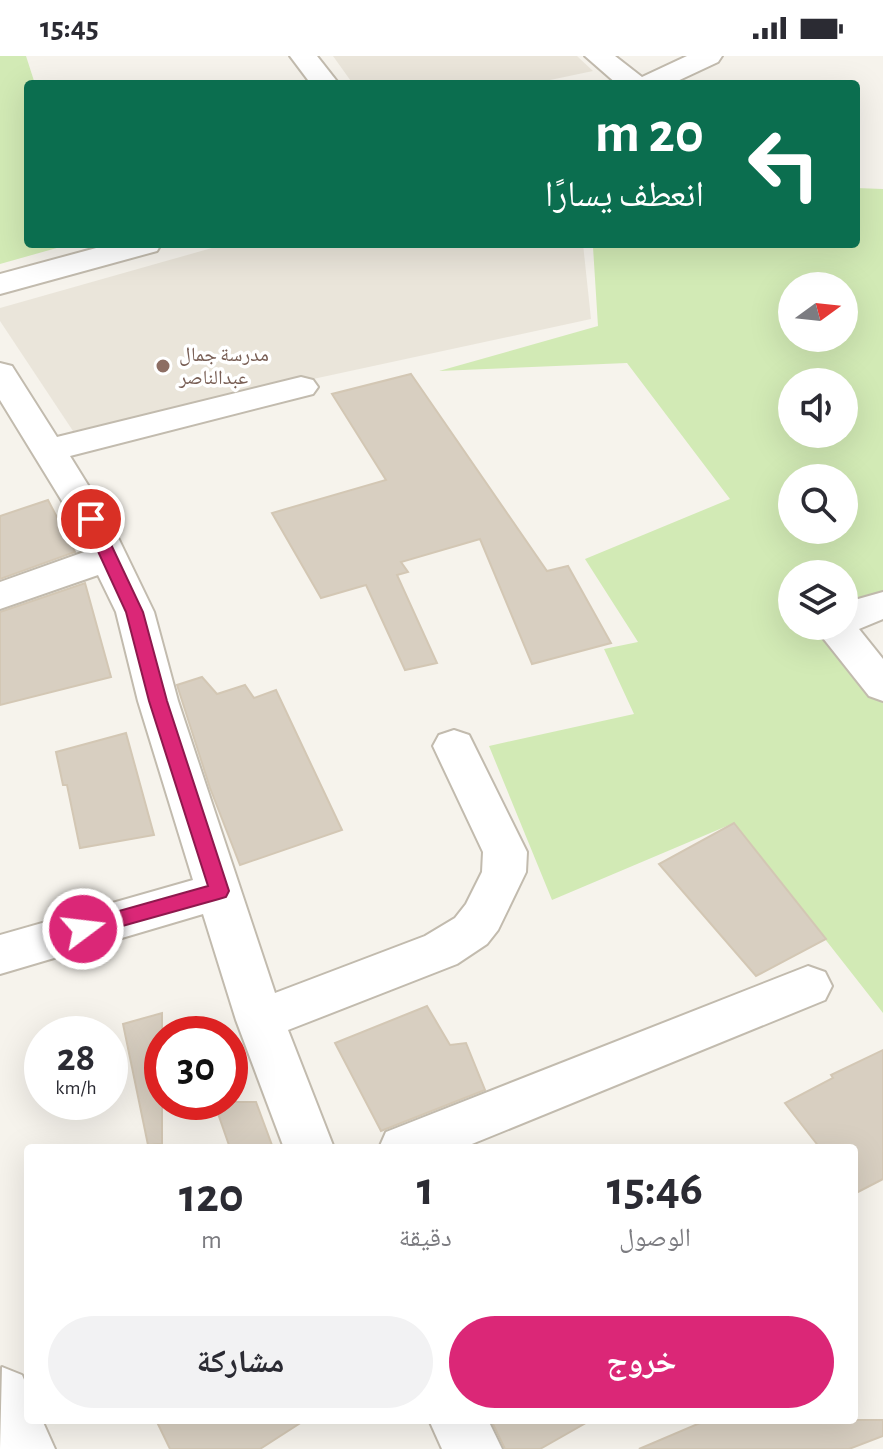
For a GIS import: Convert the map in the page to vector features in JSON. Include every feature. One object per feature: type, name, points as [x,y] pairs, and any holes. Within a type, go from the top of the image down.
[{"type":"street","points":[[303,56],[322,80]]},
{"type":"street","points":[[598,56],[629,80]]},
{"type":"street","points":[[658,80],[709,56]]},
{"type":"street","points":[[0,284],[131,248]]},
{"type":"street","points":[[0,373],[91,519],[135,612],[158,701],[260,1020],[307,1144]]},
{"type":"street","points":[[49,450],[301,387]]},
{"type":"street","points":[[0,596],[109,557]]},
{"type":"street","points":[[858,612],[883,605]]},
{"type":"street","points":[[845,640],[883,686]]},
{"type":"street","points":[[260,1020],[441,950],[471,931],[482,917],[504,872],[505,852],[454,746]]},
{"type":"street","points":[[0,955],[219,891]]},
{"type":"street","points":[[414,1144],[808,986]]},
{"type":"street","points":[[10,1390],[26,1449]]},
{"type":"street","points":[[459,1424],[473,1449]]},
{"type":"shaded area","points":[[333,56],[577,56],[593,71],[550,80],[350,80]]},
{"type":"shaded area","points":[[212,248],[583,248],[591,319],[73,431],[0,321],[0,308]]},
{"type":"green space","points":[[0,56],[26,56],[34,80],[24,80],[24,248],[57,248],[0,264]]},
{"type":"green space","points":[[860,188],[883,189],[883,612],[858,620],[858,560],[778,560],[778,640],[851,640],[883,679],[883,1013],[734,823],[552,900],[489,746],[634,714],[604,649],[638,642],[585,559],[730,499],[627,363],[439,371],[598,326],[593,248],[860,248]]},
{"type":"building","points":[[411,374],[547,571],[568,566],[611,643],[532,664],[480,539],[401,562],[408,572],[397,575],[437,663],[405,670],[366,585],[321,598],[272,513],[386,480],[332,394]]},
{"type":"building","points":[[48,500],[75,552],[0,579],[0,516]]},
{"type":"building","points":[[85,583],[111,677],[0,705],[0,612]]},
{"type":"building","points":[[202,677],[217,694],[245,685],[254,698],[276,690],[342,830],[240,865],[210,788],[177,685]]},
{"type":"building","points":[[126,733],[154,835],[80,848],[67,785],[63,785],[56,752]]},
{"type":"building","points":[[734,823],[826,939],[756,976],[659,864]]},
{"type":"building","points":[[427,1006],[450,1045],[466,1043],[485,1090],[381,1131],[335,1043]]},
{"type":"building","points":[[144,1018],[144,1120],[162,1120],[162,1144],[148,1144],[128,1048],[128,1023]]},
{"type":"building","points":[[883,1050],[883,1179],[858,1192],[858,1144],[817,1144],[785,1103],[833,1078],[831,1075]]},
{"type":"building","points":[[248,1102],[256,1102],[272,1144],[229,1144],[220,1120],[248,1120]]},
{"type":"building","points":[[858,1420],[883,1420],[883,1436],[849,1449],[639,1449],[698,1424],[858,1424]]},
{"type":"building","points":[[158,1424],[299,1424],[260,1449],[170,1449]]},
{"type":"building","points":[[493,1424],[584,1424],[540,1449],[505,1449]]},
{"type":"place","name":"مدرسة جمال عبدالناصر","points":[[163,366]]},
{"type":"route","points":[[83,929],[219,891],[158,701],[135,612],[91,519]]}]
